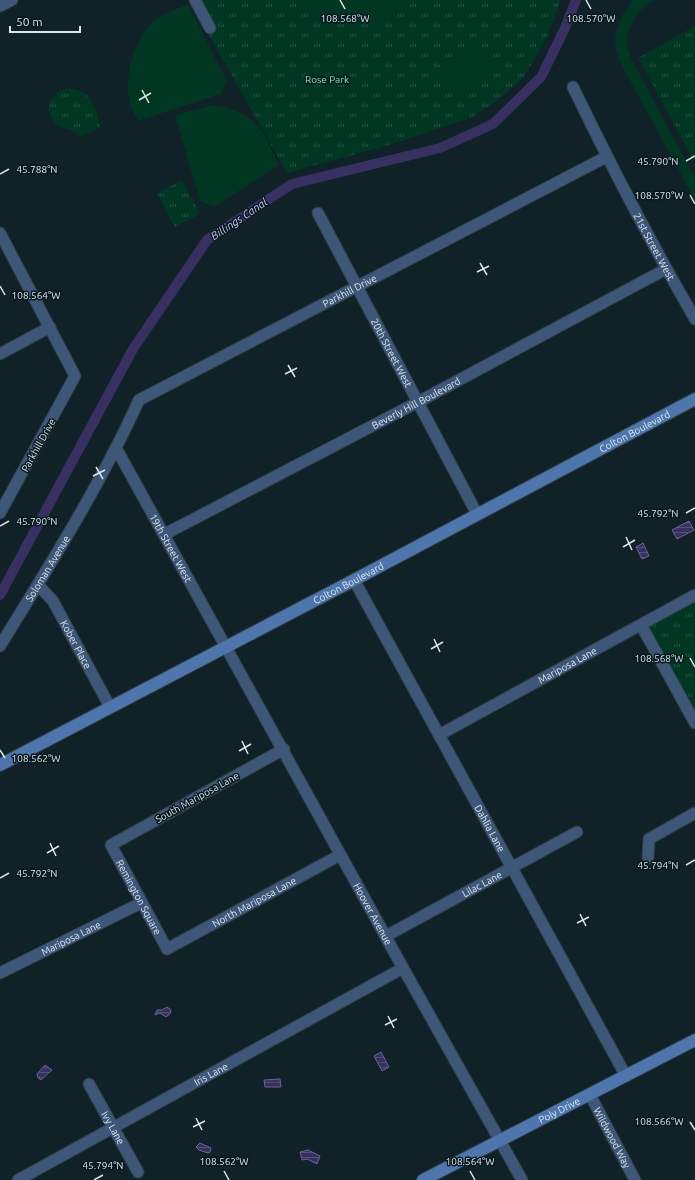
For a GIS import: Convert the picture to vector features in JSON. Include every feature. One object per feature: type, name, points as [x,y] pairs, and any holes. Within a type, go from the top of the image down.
[{"type":"street","points":[[0,6],[12,0]]},
{"type":"street","points":[[195,0],[210,28]]},
{"type":"street","name":"21st Street West","points":[[573,87],[606,157],[666,269],[695,319]]},
{"type":"street","name":"Parkhill Drive","points":[[116,448],[139,400],[606,157]]},
{"type":"street","name":"20th Street West","points":[[318,213],[477,514]]},
{"type":"street","points":[[0,232],[50,327],[0,354]]},
{"type":"street","name":"Beverly Hill Boulevard","points":[[165,534],[418,402],[666,269]]},
{"type":"street","name":"Parkhill Drive","points":[[0,513],[75,376],[50,327]]},
{"type":"street","name":"Colton Boulevard","points":[[0,765],[695,400]]},
{"type":"street","name":"19th Street West","points":[[116,448],[165,534],[226,647]]},
{"type":"street","name":"Soloman Avenue","points":[[0,646],[38,585],[116,448]]},
{"type":"street","name":"Dahlia Lane","points":[[354,580],[626,1076]]},
{"type":"street","name":"Kober Place","points":[[38,585],[53,601],[110,707]]},
{"type":"street","name":"Mariposa Lane","points":[[439,735],[641,626],[695,595]]},
{"type":"street","points":[[641,626],[695,723]]},
{"type":"street","name":"Hoover Avenue","points":[[226,647],[284,749],[340,855],[522,1180]]},
{"type":"street","name":"South Mariposa Lane","points":[[111,845],[284,749]]},
{"type":"street","points":[[648,858],[649,839],[695,813]]},
{"type":"street","name":"Lilac Lane","points":[[386,936],[577,832]]},
{"type":"street","name":"Remington Square","points":[[111,845],[167,949]]},
{"type":"street","name":"North Mariposa Lane","points":[[167,949],[340,855]]},
{"type":"street","name":"Mariposa Lane","points":[[0,973],[141,902]]},
{"type":"street","name":"Iris Lane","points":[[18,1180],[403,968]]},
{"type":"street","name":"Poly Drive","points":[[423,1180],[626,1076],[694,1043]]},
{"type":"street","name":"Ivy Lane","points":[[89,1084],[138,1172]]},
{"type":"street","name":"Wildwood Way","points":[[590,1095],[635,1180]]},
{"type":"green space","name":"Rose Park","points":[[189,0],[561,0],[546,40],[523,78],[498,100],[473,117],[389,145],[287,173]]},
{"type":"green space","points":[[301,0],[394,0],[397,12],[371,20],[336,20],[324,16]]},
{"type":"green space","points":[[634,0],[655,0],[644,7],[631,25],[628,32],[627,49],[695,178],[695,200],[621,64],[617,52],[615,35],[624,13]]},
{"type":"green space","points":[[188,4],[227,81],[221,94],[138,121],[131,107],[128,85],[131,61],[135,49],[140,38],[154,21],[166,13]]},
{"type":"green space","points":[[695,26],[695,163],[638,58]]},
{"type":"green space","points":[[479,42],[494,71],[454,92],[439,63]]},
{"type":"green space","points":[[68,88],[76,89],[87,96],[91,100],[97,112],[100,127],[81,137],[71,130],[60,127],[53,121],[48,109],[50,101],[56,93]]},
{"type":"green space","points":[[213,105],[228,108],[249,117],[262,131],[279,165],[214,207],[200,201],[175,115]]},
{"type":"green space","points":[[182,180],[200,214],[175,227],[157,193]]},
{"type":"green space","points":[[695,602],[695,715],[647,628]]},
{"type":"shaded area","points":[[689,521],[694,530],[677,539],[672,530]]},
{"type":"shaded area","points":[[643,543],[649,556],[642,559],[636,547]]},
{"type":"shaded area","points":[[167,1007],[171,1010],[170,1014],[166,1017],[160,1013],[155,1015],[157,1010],[162,1010]]},
{"type":"shaded area","points":[[381,1052],[389,1067],[382,1071],[374,1056]]},
{"type":"shaded area","points":[[45,1065],[52,1070],[41,1080],[38,1078],[37,1074]]},
{"type":"shaded area","points":[[280,1079],[281,1087],[265,1087],[264,1080]]},
{"type":"shaded area","points":[[200,1143],[211,1148],[210,1152],[208,1153],[199,1150],[196,1147]]},
{"type":"shaded area","points":[[308,1150],[320,1156],[317,1164],[307,1159],[302,1160],[300,1152]]},
{"type":"waterway","name":"Billings Canal","points":[[0,595],[133,349],[207,240],[292,184],[440,148],[493,124],[541,77],[565,28],[576,0]]}]
